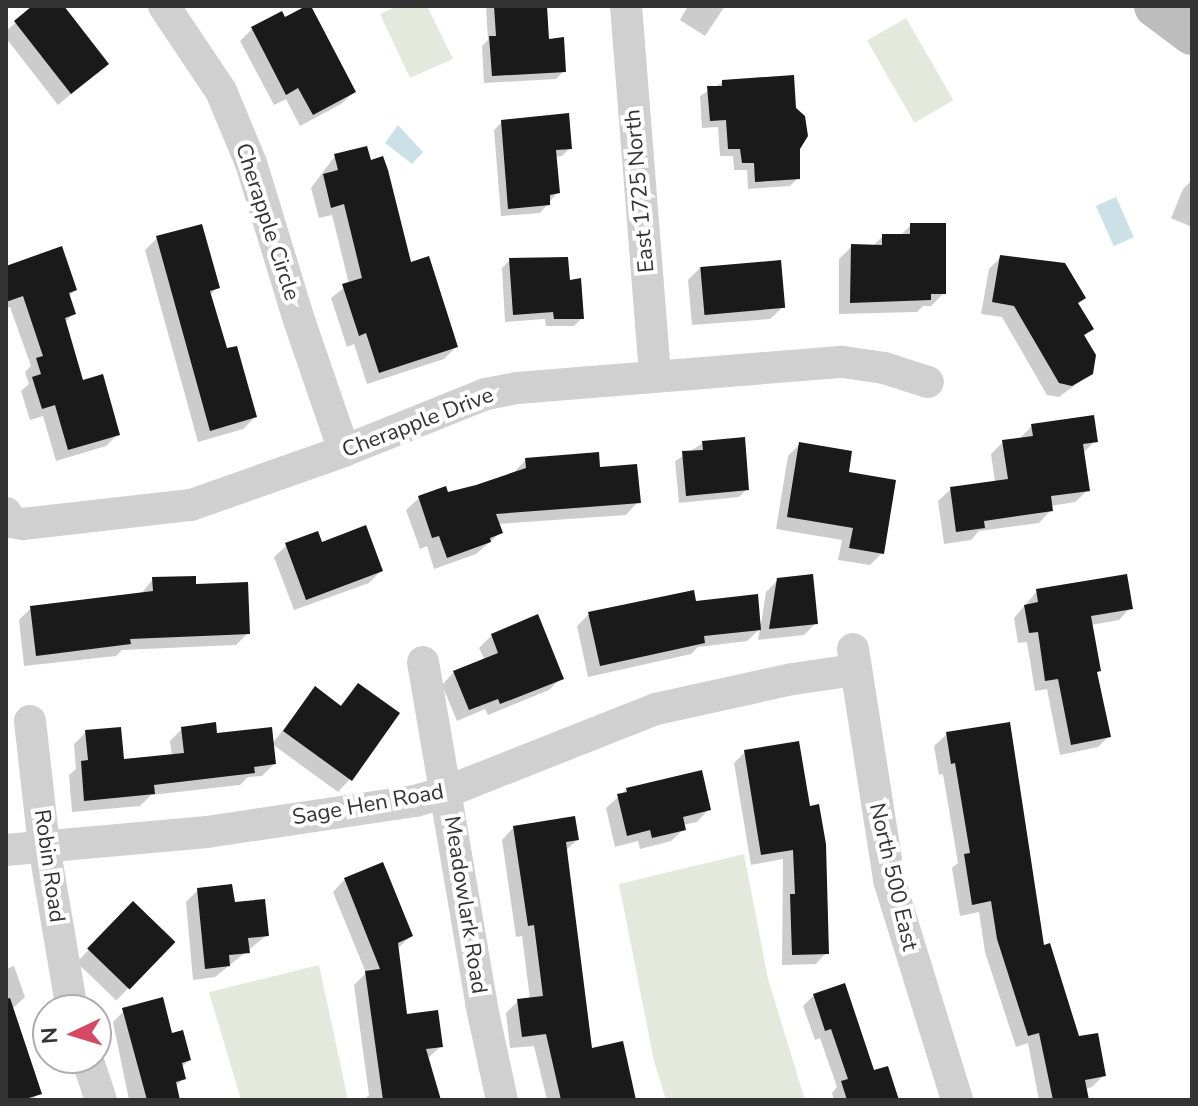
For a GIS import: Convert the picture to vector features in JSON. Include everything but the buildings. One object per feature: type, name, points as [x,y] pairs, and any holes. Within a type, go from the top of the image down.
[{"type":"street","name":"Cherapple Circle","points":[[164,6],[221,91],[251,163],[300,323],[344,451]]},
{"type":"street","name":"East 1725 North","points":[[626,6],[655,376]]},
{"type":"street","points":[[1156,6],[1192,33]]},
{"type":"street","name":"Cherapple Drive","points":[[8,518],[23,524],[191,505],[344,451],[486,394],[655,376],[843,362],[884,368],[928,382]]},
{"type":"street","name":"Sage Hen Road","points":[[6,850],[207,832],[415,801],[446,792],[656,709],[793,679],[854,660]]},
{"type":"street","name":"North 500 East","points":[[854,660],[889,880],[957,1100]]},
{"type":"street","name":"Meadowlark Road","points":[[423,662],[481,1003],[502,1100]]},
{"type":"street","name":"Robin Road","points":[[30,721],[44,846],[69,994]]},
{"type":"street","points":[[92,1074],[101,1100]]},
{"type":"shaded area","points":[[398,6],[427,6],[453,59],[410,78],[380,14]]},
{"type":"shaded area","points":[[906,18],[954,100],[915,123],[867,40]]},
{"type":"shaded area","points":[[398,125],[423,152],[412,164],[385,143]]},
{"type":"shaded area","points":[[1116,197],[1134,237],[1114,246],[1096,206]]},
{"type":"shaded area","points":[[744,854],[768,979],[805,1100],[666,1100],[654,1061],[619,884]]},
{"type":"shaded area","points":[[319,965],[348,1100],[241,1100],[209,992]]}]
